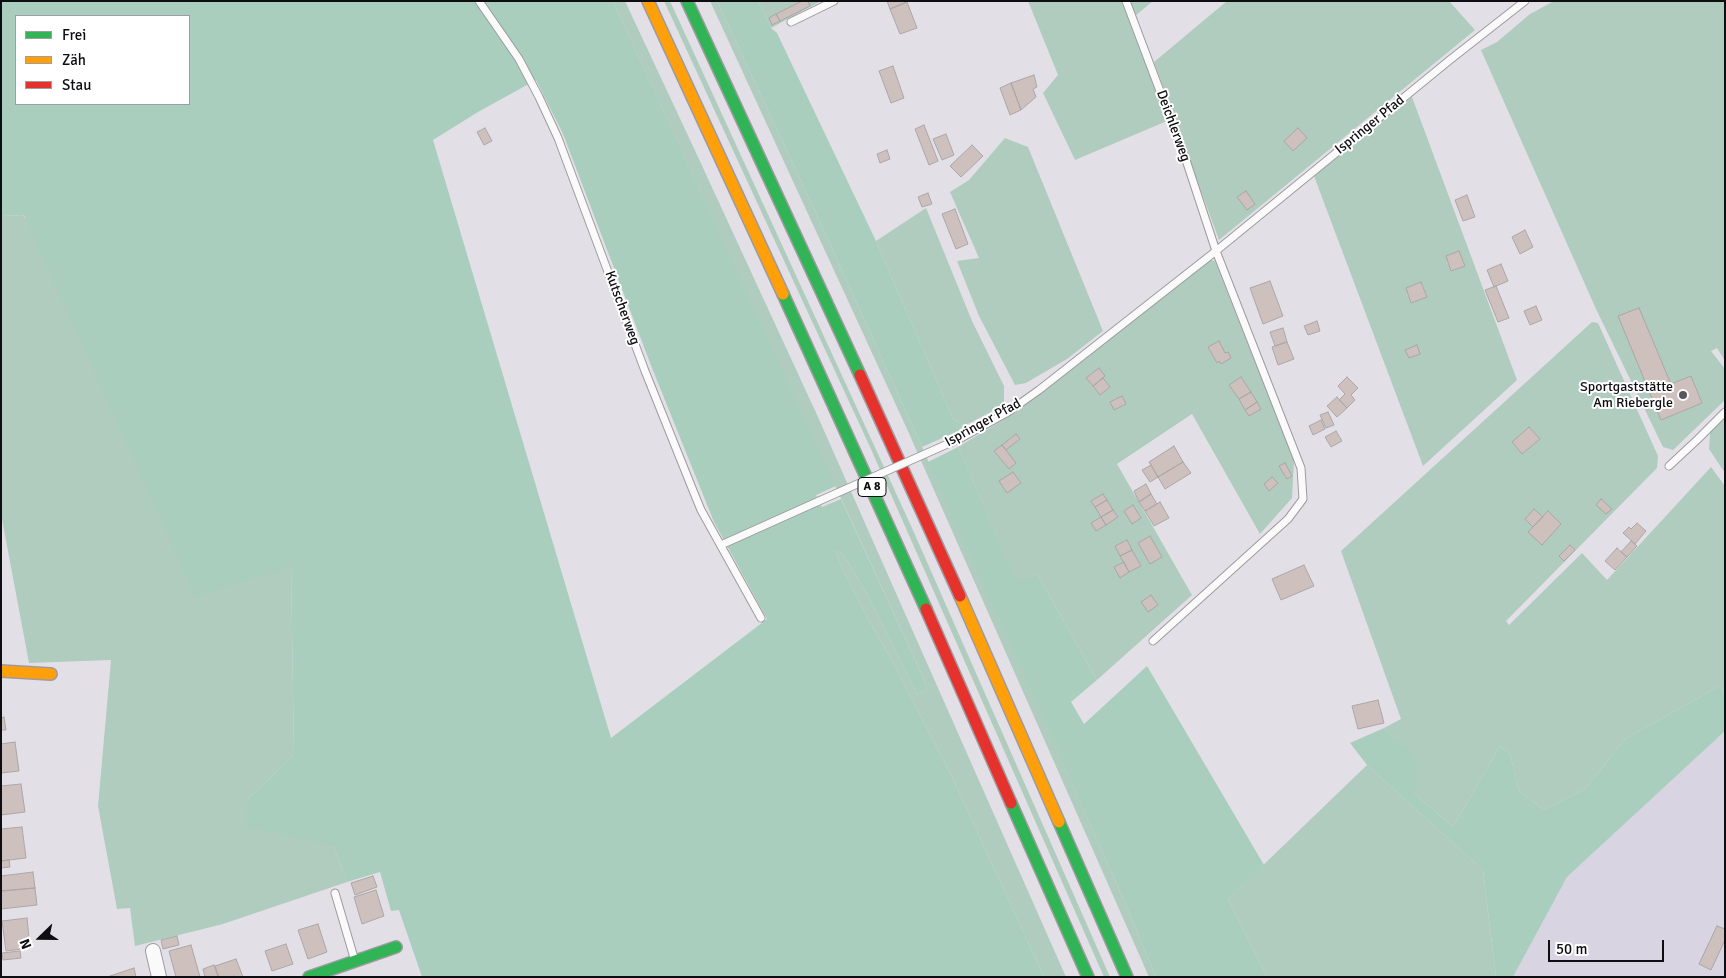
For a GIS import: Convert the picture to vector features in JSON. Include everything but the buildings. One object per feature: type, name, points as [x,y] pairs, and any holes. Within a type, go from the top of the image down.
[{"type":"main road","name":"A 8","points":[[648,1],[879,503],[1088,977]]},
{"type":"main road","name":"A 8","points":[[687,1],[810,264],[952,578],[1127,977]]},
{"type":"main road","points":[[1,671],[51,674]]},
{"type":"main road","points":[[310,977],[396,947]]},
{"type":"street","points":[[153,951],[159,977]]},
{"type":"lane","name":"Kutscherweg","points":[[479,1],[519,59],[558,138],[645,371],[701,510],[761,618]]},
{"type":"lane","points":[[791,22],[834,1]]},
{"type":"lane","name":"Deichlerweg","points":[[1126,1],[1186,160],[1216,251]]},
{"type":"lane","name":"Ispringer Pfad","points":[[721,546],[961,438],[1008,412],[1040,390],[1216,251],[1525,1]]},
{"type":"lane","points":[[1152,641],[1288,520],[1303,499],[1301,468],[1216,251]]},
{"type":"lane","points":[[1669,466],[1725,412]]},
{"type":"lane","points":[[335,893],[355,961]]},
{"type":"shaded area","points":[[1725,731],[1725,977],[1513,977],[1567,877]]},
{"type":"green space","points":[[1,1],[613,1],[836,486],[816,495],[822,507],[841,499],[922,675],[927,690],[917,694],[872,603],[848,562],[839,550],[835,550],[843,570],[952,777],[1044,977],[422,977],[399,910],[391,911],[380,872],[347,882],[334,846],[246,826],[248,799],[294,755],[291,566],[196,597],[24,215],[1,216]],"holes":[[[536,80],[563,134],[652,368],[714,522],[767,619],[611,738],[433,140],[478,112]]]},
{"type":"green space","points":[[613,1],[625,1],[698,157],[818,417],[1066,977],[1044,977],[952,777],[843,570],[835,550],[839,550],[848,562],[872,603],[917,694],[927,690],[922,675]]},
{"type":"green space","points":[[664,1],[670,1],[912,528],[1110,977],[1104,977],[870,447]]},
{"type":"green space","points":[[710,1],[717,1],[821,224],[1120,891],[1156,977],[1149,977],[907,429]]},
{"type":"green space","points":[[717,1],[758,1],[771,28],[777,33],[876,241],[953,419],[964,426],[958,431],[922,447]]},
{"type":"green space","points":[[758,1],[821,1],[771,28]]},
{"type":"green space","points":[[1028,1],[1122,1],[1167,121],[1075,160],[1043,93],[1058,75]]},
{"type":"green space","points":[[1130,1],[1153,1],[1135,16]]},
{"type":"green space","points":[[1227,1],[1449,1],[1475,30],[1219,240],[1154,62]]},
{"type":"green space","points":[[1554,1],[1725,1],[1725,361],[1717,348],[1711,351],[1725,369],[1725,400],[1673,450],[1663,447],[1596,309],[1481,50],[1497,42],[1530,14]]},
{"type":"green space","points":[[1412,97],[1517,380],[1423,466],[1314,176]]},
{"type":"green space","points":[[1005,138],[1028,147],[1103,331],[1067,359],[1026,383],[1015,385],[979,316],[957,261],[979,258],[950,192],[969,180]]},
{"type":"green space","points":[[926,208],[972,321],[1004,386],[1004,405],[964,426],[953,419],[876,241]]},
{"type":"green space","points":[[23,215],[291,566],[294,755],[248,799],[334,846],[347,882],[223,924],[135,946],[130,908],[117,909],[98,806],[111,660],[29,663],[1,514],[1,216]]},
{"type":"green space","points":[[1210,260],[1215,261],[1294,461],[1292,498],[1260,534],[1192,414],[1117,464],[1192,595],[1097,680],[1037,574],[1017,583],[958,447],[1018,411]]},
{"type":"green space","points":[[1592,322],[1598,323],[1658,456],[1657,468],[1506,621],[1509,625],[1582,553],[1607,580],[1711,467],[1725,486],[1725,694],[1720,686],[1625,739],[1585,789],[1544,810],[1519,791],[1510,754],[1500,746],[1453,827],[1414,793],[1414,758],[1384,728],[1401,719],[1341,551]]},
{"type":"green space","points":[[1725,415],[1725,473],[1709,449],[1710,433]]},
{"type":"green space","points":[[958,447],[1017,582],[1037,574],[1097,680],[1071,702],[1084,724],[1147,666],[1264,865],[1228,899],[1267,977],[1156,977],[1120,891],[928,462]]},
{"type":"green space","points":[[1720,686],[1725,694],[1725,731],[1567,877],[1513,977],[1496,977],[1483,870],[1367,765],[1350,743],[1384,728],[1415,758],[1414,793],[1453,827],[1500,746],[1510,754],[1519,791],[1544,810],[1585,789],[1625,739]]},
{"type":"green space","points":[[1367,765],[1483,870],[1496,977],[1267,977],[1228,899]]},
{"type":"traffic: fast","points":[[687,1],[860,375]]},
{"type":"traffic: fast","points":[[783,294],[926,609]]},
{"type":"traffic: fast","points":[[1011,803],[1088,977]]},
{"type":"traffic: fast","points":[[1059,822],[1127,977]]},
{"type":"traffic: fast","points":[[309,977],[396,947]]},
{"type":"traffic: slow","points":[[648,1],[783,294]]},
{"type":"traffic: slow","points":[[960,596],[1059,822]]},
{"type":"traffic: slow","points":[[1,671],[51,674]]},
{"type":"traffic: jam","points":[[860,375],[960,596]]},
{"type":"traffic: jam","points":[[926,609],[1011,803]]},
{"type":"place","name":"Sportgaststätte Am Riebergle","points":[[1683,395]]}]
